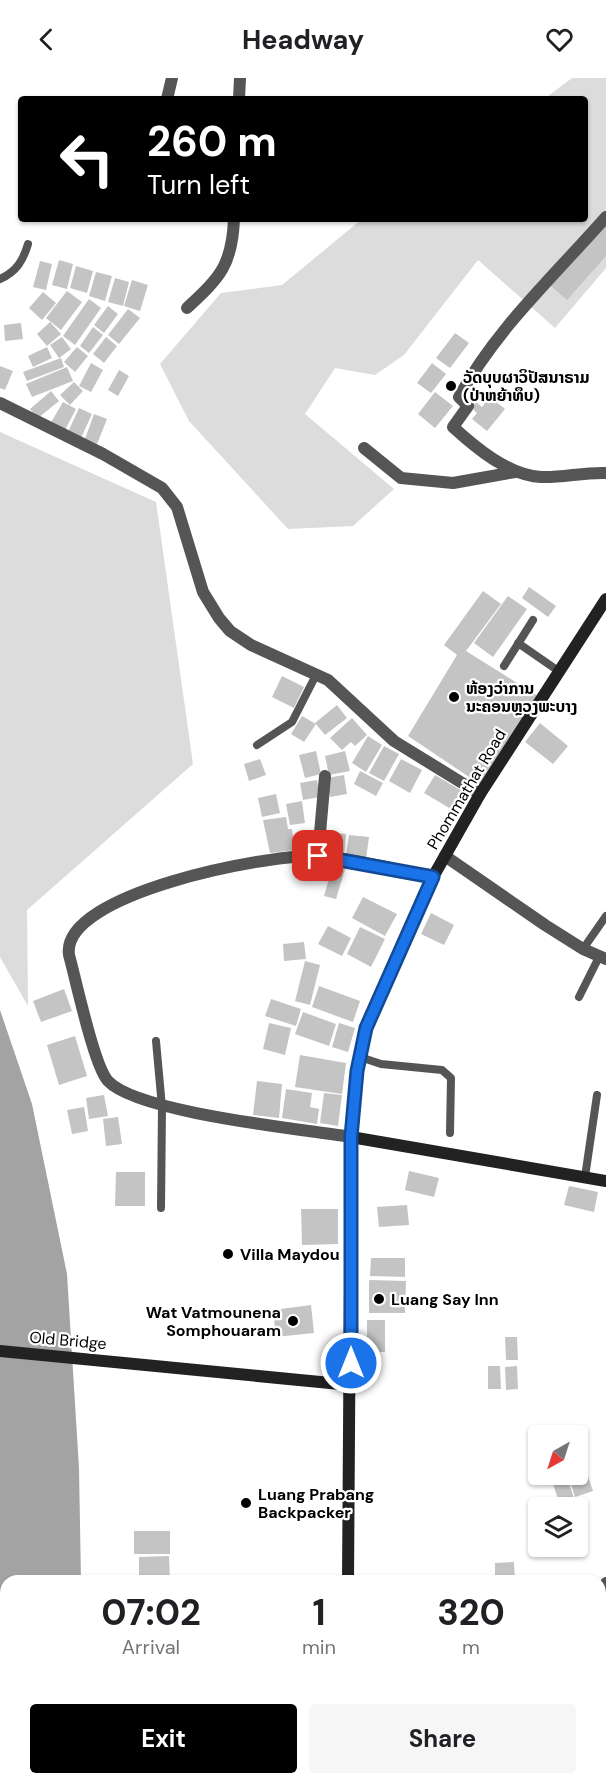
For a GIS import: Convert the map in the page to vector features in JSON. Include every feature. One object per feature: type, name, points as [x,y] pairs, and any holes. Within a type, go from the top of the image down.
[{"type":"street","points":[[168,96],[172,78]]},
{"type":"street","points":[[239,96],[240,78]]},
{"type":"street","points":[[515,472],[468,441],[453,427],[468,406],[459,397],[476,365],[497,338],[606,218]]},
{"type":"street","points":[[187,308],[215,282],[230,257],[234,222]]},
{"type":"street","points":[[0,403],[154,482],[168,494],[177,507],[203,592],[219,618],[240,639],[339,688],[394,741],[480,794]]},
{"type":"street","points":[[364,448],[401,477],[453,483],[515,472],[541,477],[606,472]]},
{"type":"street","name":"Phommathat Road","points":[[348,1575],[351,1137],[360,1057],[366,1028],[433,877],[480,794],[557,670],[606,599]]},
{"type":"street","points":[[318,856],[325,776]]},
{"type":"street","points":[[433,877],[318,856],[257,861],[132,895],[111,904],[72,935],[68,948],[100,1069],[108,1081],[117,1088],[162,1107],[606,1181]]},
{"type":"street","points":[[445,856],[583,949],[602,958]]},
{"type":"street","name":"Old Bridge","points":[[0,1351],[351,1385]]},
{"type":"lane","points":[[0,279],[12,273],[20,264],[28,244]]},
{"type":"lane","points":[[504,666],[533,620]]},
{"type":"lane","points":[[518,643],[557,670]]},
{"type":"lane","points":[[257,745],[292,722],[316,675]]},
{"type":"lane","points":[[583,949],[606,916]]},
{"type":"lane","points":[[579,997],[602,958]]},
{"type":"lane","points":[[156,1041],[162,1107],[161,1208]]},
{"type":"lane","points":[[360,1057],[381,1064],[442,1070],[446,1073],[451,1078],[450,1133]]},
{"type":"lane","points":[[585,1177],[597,1095]]},
{"type":"shaded area","points":[[572,78],[606,78],[606,268],[555,328],[478,260],[404,355],[375,375],[335,368],[305,414],[394,489],[353,526],[288,529],[189,421],[160,364],[221,293],[282,285],[358,222],[588,222],[588,96],[548,96]]},
{"type":"shaded area","points":[[0,432],[156,502],[193,764],[27,910],[28,1006],[0,957]]},
{"type":"shaded area","points":[[0,1010],[32,1104],[67,1274],[79,1468],[81,1575],[0,1575]]},
{"type":"building","points":[[606,223],[606,256],[567,300],[550,285]]},
{"type":"building","points":[[59,260],[73,264],[67,289],[52,285]]},
{"type":"building","points":[[40,261],[52,264],[46,290],[33,287]]},
{"type":"building","points":[[76,266],[93,271],[87,293],[70,288]]},
{"type":"building","points":[[96,272],[112,276],[105,301],[89,296]]},
{"type":"building","points":[[115,278],[129,282],[123,306],[108,302]]},
{"type":"building","points":[[132,280],[148,285],[140,311],[124,306]]},
{"type":"building","points":[[67,291],[82,302],[61,330],[46,318]]},
{"type":"building","points":[[43,292],[56,303],[42,320],[29,308]]},
{"type":"building","points":[[89,299],[101,308],[75,345],[63,336]]},
{"type":"building","points":[[108,306],[118,314],[104,333],[94,325]]},
{"type":"building","points":[[128,309],[140,318],[119,344],[108,335]]},
{"type":"building","points":[[50,322],[61,334],[47,346],[37,334]]},
{"type":"building","points":[[21,323],[23,339],[5,341],[4,325]]},
{"type":"building","points":[[93,327],[103,335],[89,353],[80,346]]},
{"type":"building","points":[[455,333],[469,343],[450,368],[436,358]]},
{"type":"building","points":[[62,337],[71,349],[59,358],[50,345]]},
{"type":"building","points":[[106,337],[117,346],[104,363],[93,354]]},
{"type":"building","points":[[47,347],[52,358],[33,367],[28,356]]},
{"type":"building","points":[[77,347],[88,356],[75,372],[64,362]]},
{"type":"building","points":[[61,358],[64,367],[27,381],[23,372]]},
{"type":"building","points":[[91,363],[103,370],[91,392],[79,386]]},
{"type":"building","points":[[432,363],[446,374],[431,393],[417,383]]},
{"type":"building","points":[[0,366],[13,371],[5,390],[0,388]]},
{"type":"building","points":[[67,367],[73,381],[32,397],[26,384]]},
{"type":"building","points":[[119,370],[129,376],[118,396],[108,390]]},
{"type":"building","points":[[74,382],[83,391],[70,405],[60,395]]},
{"type":"building","points":[[51,391],[59,401],[38,418],[30,409]]},
{"type":"building","points":[[435,392],[453,406],[435,428],[418,414]]},
{"type":"building","points":[[490,397],[505,409],[487,431],[472,419],[477,413],[472,408],[476,402],[482,407]]},
{"type":"building","points":[[63,402],[76,409],[64,432],[50,424]]},
{"type":"building","points":[[79,408],[92,414],[81,438],[68,432]]},
{"type":"building","points":[[94,414],[107,419],[97,444],[85,439]]},
{"type":"building","points":[[529,587],[556,606],[548,617],[522,598]]},
{"type":"building","points":[[483,591],[501,604],[466,651],[541,698],[484,787],[408,736],[457,655],[444,645]]},
{"type":"building","points":[[508,596],[527,609],[493,657],[474,643]]},
{"type":"building","points":[[282,676],[304,687],[294,708],[272,697]]},
{"type":"building","points":[[337,705],[347,718],[325,735],[315,723]]},
{"type":"building","points":[[302,716],[316,724],[304,742],[291,734]]},
{"type":"building","points":[[352,718],[367,735],[355,746],[351,742],[342,750],[330,738]]},
{"type":"building","points":[[540,723],[568,746],[553,764],[525,742]]},
{"type":"building","points":[[368,736],[382,745],[366,772],[352,763]]},
{"type":"building","points":[[384,746],[399,754],[384,781],[369,773]]},
{"type":"building","points":[[316,751],[321,774],[305,778],[299,755]]},
{"type":"building","points":[[345,751],[350,771],[329,775],[325,756]]},
{"type":"building","points":[[260,759],[266,775],[249,781],[244,764]]},
{"type":"building","points":[[401,759],[422,770],[410,793],[389,781]]},
{"type":"building","points":[[360,771],[383,783],[376,796],[354,784]]},
{"type":"building","points":[[344,775],[347,794],[330,797],[327,778]]},
{"type":"building","points":[[435,775],[462,791],[451,809],[424,793]]},
{"type":"building","points":[[317,780],[320,797],[303,800],[300,783]]},
{"type":"building","points":[[276,794],[280,813],[262,817],[258,798]]},
{"type":"building","points":[[302,801],[305,823],[290,825],[286,804]]},
{"type":"building","points":[[286,817],[288,829],[292,829],[295,850],[270,853],[263,820]]},
{"type":"building","points":[[326,832],[346,834],[344,855],[324,853]]},
{"type":"building","points":[[298,834],[316,834],[317,852],[299,853]]},
{"type":"building","points":[[349,835],[369,837],[366,859],[346,856]]},
{"type":"building","points":[[333,865],[345,869],[336,899],[324,896]]},
{"type":"building","points":[[363,897],[397,914],[385,936],[352,918]]},
{"type":"building","points":[[431,913],[454,925],[444,945],[421,934]]},
{"type":"building","points":[[328,926],[351,938],[342,956],[318,944]]},
{"type":"building","points":[[360,927],[385,939],[371,967],[347,954]]},
{"type":"building","points":[[304,942],[306,959],[284,961],[283,944]]},
{"type":"building","points":[[305,961],[320,965],[310,1005],[295,1001]]},
{"type":"building","points":[[319,986],[360,1001],[353,1022],[312,1007]]},
{"type":"building","points":[[64,989],[72,1011],[41,1022],[33,1001]]},
{"type":"building","points":[[271,999],[301,1009],[296,1026],[265,1016]]},
{"type":"building","points":[[303,1012],[336,1024],[329,1046],[295,1034]]},
{"type":"building","points":[[269,1023],[291,1028],[285,1055],[263,1049]]},
{"type":"building","points":[[339,1023],[355,1028],[348,1052],[332,1047]]},
{"type":"building","points":[[75,1036],[87,1076],[59,1085],[47,1045]]},
{"type":"building","points":[[300,1055],[346,1063],[342,1094],[295,1087]]},
{"type":"building","points":[[257,1081],[282,1084],[279,1118],[253,1115]]},
{"type":"building","points":[[286,1089],[312,1093],[310,1107],[319,1109],[317,1124],[282,1118]]},
{"type":"building","points":[[324,1093],[342,1095],[338,1126],[320,1123]]},
{"type":"building","points":[[104,1095],[108,1116],[89,1119],[86,1098]]},
{"type":"building","points":[[84,1107],[88,1131],[72,1134],[67,1110]]},
{"type":"building","points":[[118,1117],[122,1144],[106,1146],[103,1119]]},
{"type":"building","points":[[409,1171],[439,1178],[434,1197],[405,1190]]},
{"type":"building","points":[[116,1172],[145,1172],[145,1206],[115,1206]]},
{"type":"building","points":[[569,1186],[598,1192],[594,1212],[564,1205]]},
{"type":"building","points":[[407,1205],[409,1225],[379,1227],[377,1207]]},
{"type":"building","points":[[301,1209],[338,1209],[338,1244],[302,1245]]},
{"type":"building","points":[[371,1258],[405,1258],[405,1277],[370,1276]]},
{"type":"building","points":[[369,1280],[406,1281],[405,1313],[369,1313]]},
{"type":"building","name":"Wat Vatmounena Somphouaram","points":[[311,1305],[314,1333],[276,1337],[273,1310]]},
{"type":"building","points":[[367,1320],[385,1320],[385,1352],[367,1352]]},
{"type":"building","points":[[505,1337],[517,1337],[518,1360],[506,1360]]},
{"type":"building","points":[[488,1366],[500,1366],[501,1389],[488,1389]]},
{"type":"building","points":[[517,1366],[518,1389],[506,1390],[505,1367]]},
{"type":"building","points":[[588,1476],[593,1491],[575,1497],[571,1485],[588,1485]]},
{"type":"building","points":[[553,1485],[570,1485],[574,1497],[557,1497]]},
{"type":"building","points":[[134,1531],[170,1531],[170,1554],[134,1554]]},
{"type":"building","points":[[169,1556],[170,1575],[139,1575],[139,1557]]},
{"type":"building","points":[[514,1562],[515,1575],[495,1575],[495,1563]]},
{"type":"place","name":"ວັດບຸບຜາວິປັສນາຣາມ (ປ່າຫຍ້າທຶບ)","points":[[451,386]]},
{"type":"place","name":"ຫ້ອງວ່າການ ນະຄອນຫຼວງພະບາງ","points":[[454,697]]},
{"type":"place","name":"Villa Maydou","points":[[228,1254]]},
{"type":"place","name":"Luang Say Inn","points":[[379,1299]]},
{"type":"place","name":"Wat Vatmounena Somphouaram","points":[[293,1321]]},
{"type":"place","name":"Luang Prabang Backpacker","points":[[246,1503]]},
{"type":"route","points":[[318,856],[433,877],[366,1028],[357,1071],[351,1137],[351,1363]]}]
